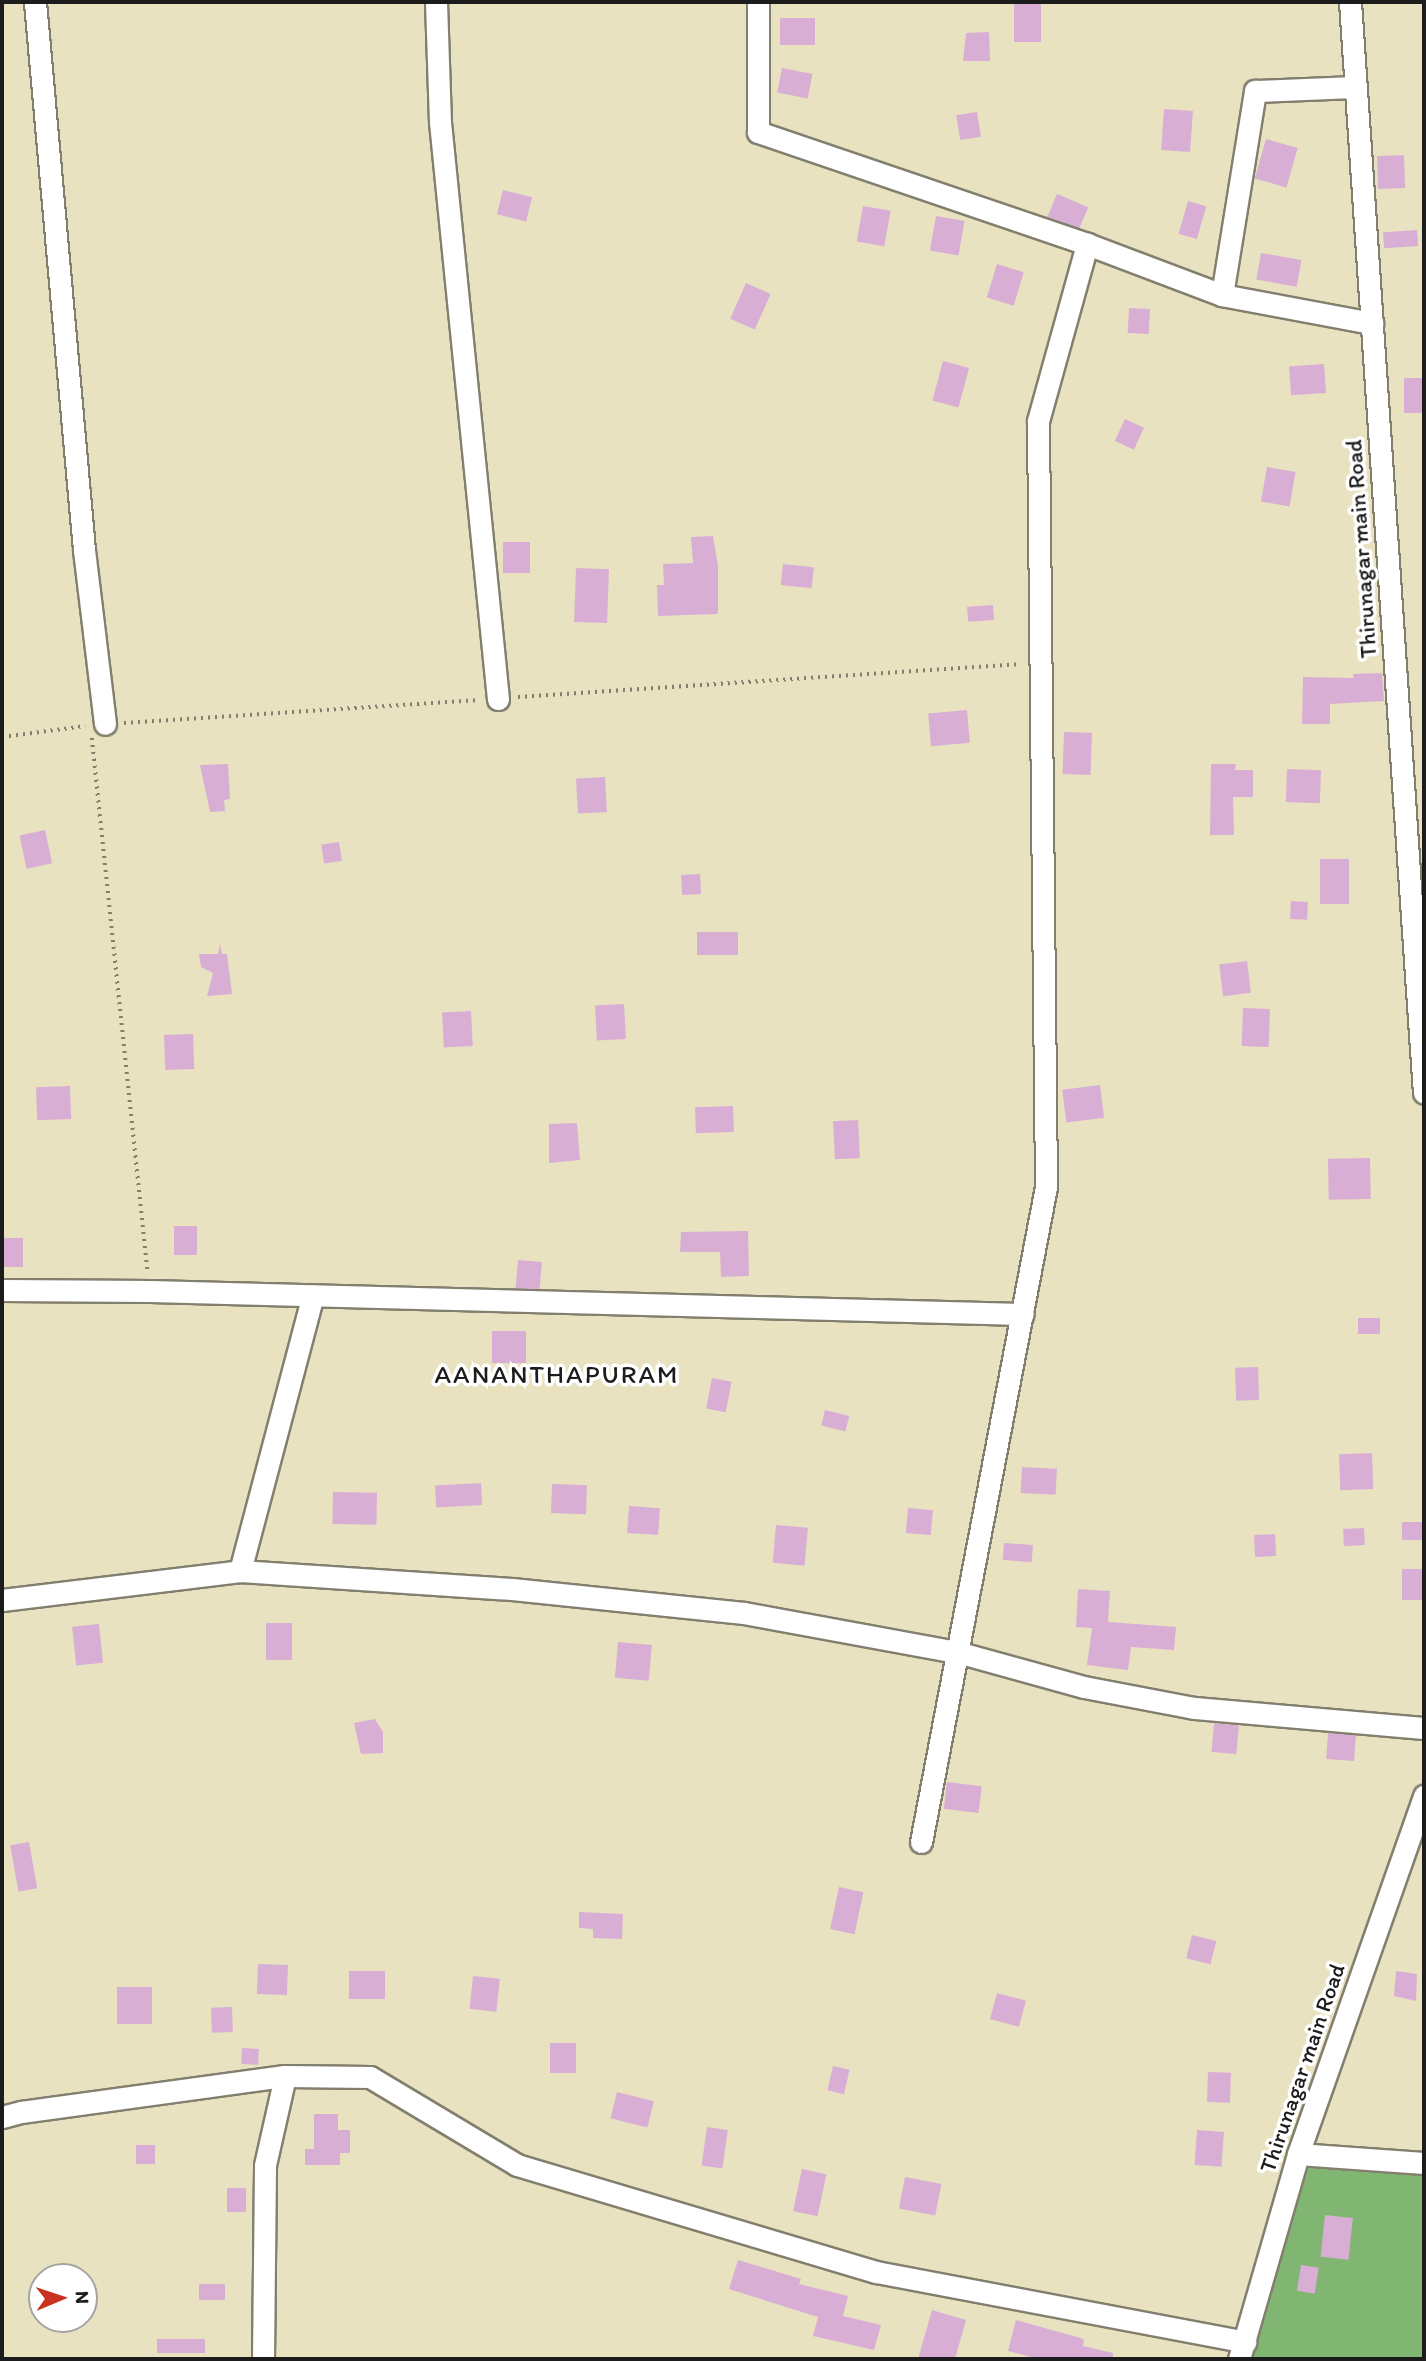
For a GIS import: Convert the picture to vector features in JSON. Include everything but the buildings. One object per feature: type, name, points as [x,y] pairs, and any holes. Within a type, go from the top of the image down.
[{"type":"street","points":[[35,2],[84,550],[105,724]]},
{"type":"street","points":[[436,2],[440,122],[498,699]]},
{"type":"street","points":[[758,2],[758,132],[1087,244],[1222,295],[1372,323]]},
{"type":"street","name":"Thirunagar main Road","points":[[1350,2],[1372,323],[1417,874],[1424,1092]]},
{"type":"street","points":[[1222,295],[1255,91],[1356,87]]},
{"type":"street","points":[[921,1842],[1046,1187],[1038,421],[1087,244]]},
{"type":"street","points":[[2,1290],[150,1290],[1023,1314]]},
{"type":"street","points":[[240,1571],[313,1295]]},
{"type":"street","points":[[2,1600],[240,1571],[512,1589],[730,1612],[957,1652],[1084,1687],[1194,1708],[1424,1728]]},
{"type":"street","name":"Thirunagar main Road","points":[[1242,2351],[1298,2154],[1424,1796]]},
{"type":"street","points":[[2,2118],[21,2112],[285,2076],[370,2077],[517,2165],[876,2272],[1242,2351]]},
{"type":"street","points":[[263,2359],[265,2165],[285,2076]]},
{"type":"street","points":[[1298,2154],[1424,2163]]},
{"type":"path","points":[[105,724],[1040,663]]},
{"type":"path","points":[[2,737],[90,725],[150,1290]]},
{"type":"green space","points":[[1424,2151],[1424,2359],[1227,2359],[1298,2154]]},
{"type":"district","name":"AANANTHAPURAM","points":[[557,1375]]}]
